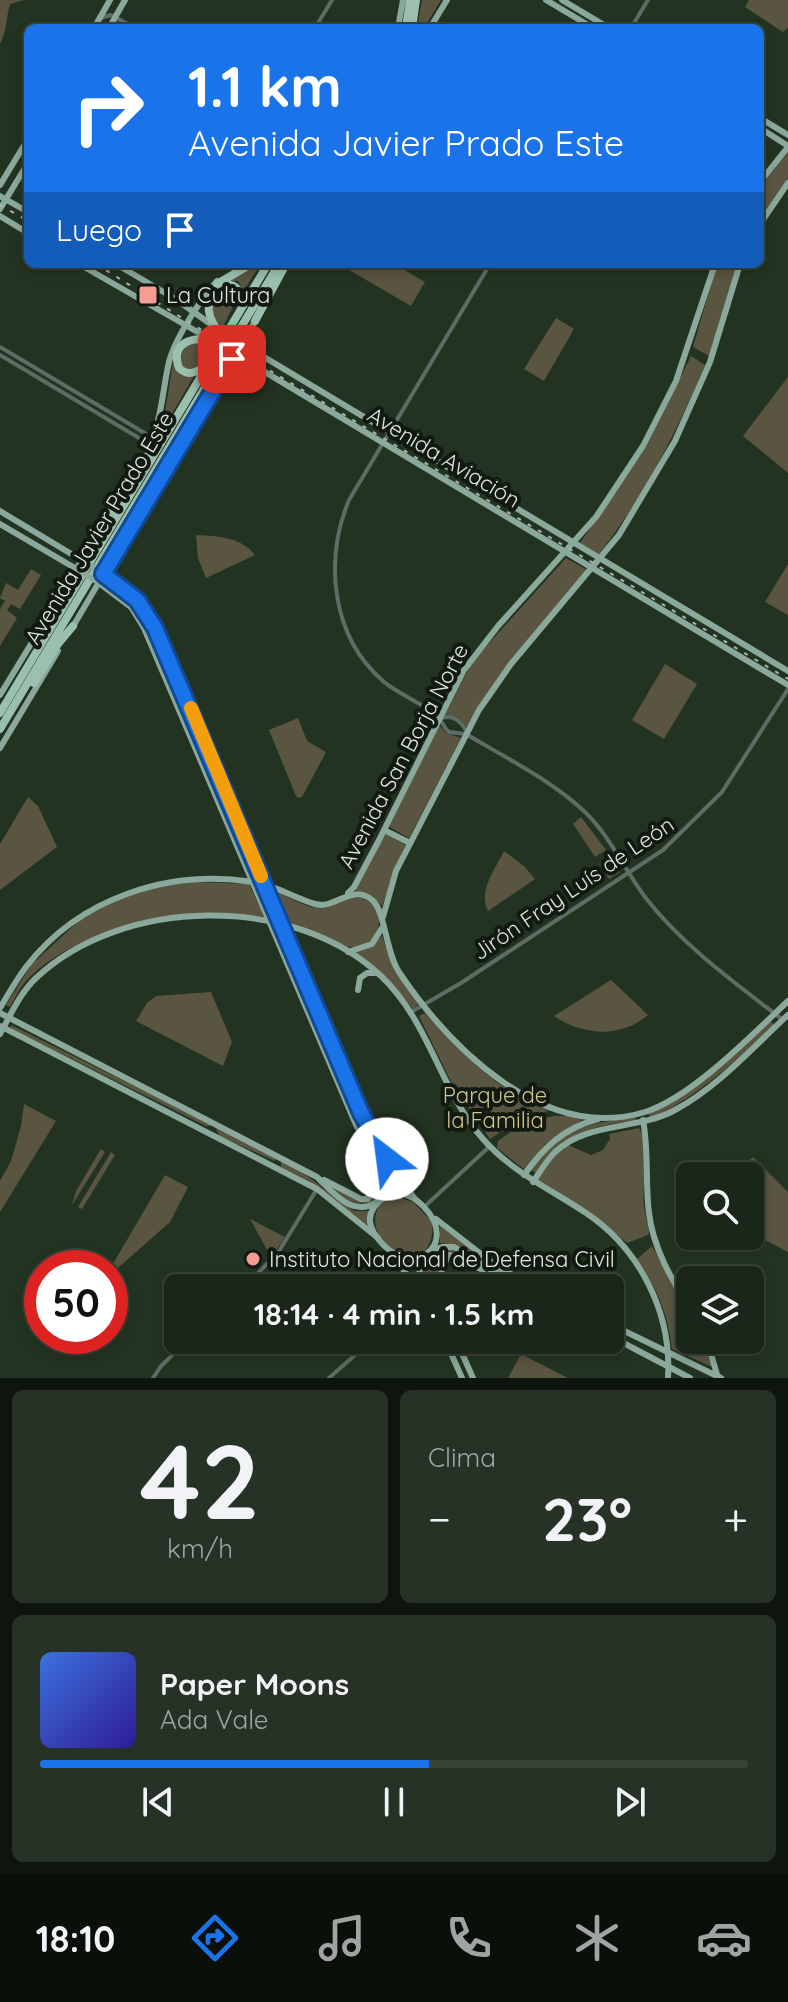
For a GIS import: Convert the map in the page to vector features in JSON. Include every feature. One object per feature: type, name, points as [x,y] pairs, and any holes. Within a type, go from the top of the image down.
[{"type":"highway","points":[[410,24],[413,0]]},
{"type":"highway","points":[[211,289],[245,268]]},
{"type":"highway","name":"Avenida Javier Prado Este","points":[[0,710],[266,268]]},
{"type":"highway","name":"Avenida Javier Prado Este","points":[[0,731],[277,268]]},
{"type":"highway","points":[[255,321],[286,268]]},
{"type":"highway","points":[[218,330],[209,317],[208,308],[218,288],[228,284],[238,288],[242,293],[243,307]]},
{"type":"highway","points":[[210,363],[189,374],[180,370],[176,361],[188,340],[198,338],[212,341]]},
{"type":"highway","points":[[109,515],[163,432],[181,411]]},
{"type":"highway","points":[[124,539],[175,445],[184,422]]},
{"type":"highway","points":[[0,710],[55,604]]},
{"type":"highway","points":[[0,731],[17,711],[58,644],[73,626]]},
{"type":"main road","points":[[111,21],[125,0]]},
{"type":"main road","points":[[399,24],[403,0]]},
{"type":"main road","points":[[432,24],[447,0]]},
{"type":"main road","points":[[546,0],[586,24]]},
{"type":"main road","points":[[562,0],[602,24]]},
{"type":"main road","points":[[96,24],[110,1]]},
{"type":"main road","points":[[764,120],[788,135]]},
{"type":"main road","points":[[764,131],[788,146],[764,177]]},
{"type":"main road","points":[[0,185],[24,146]]},
{"type":"main road","points":[[0,209],[3,198],[24,169]]},
{"type":"main road","points":[[764,218],[788,183]]},
{"type":"main road","points":[[3,198],[24,210]]},
{"type":"main road","points":[[0,216],[24,231]]},
{"type":"main road","name":"Avenida Aviación","points":[[86,268],[567,551],[788,687]]},
{"type":"main road","name":"Avenida Aviación","points":[[123,268],[177,300],[218,330],[788,671]]},
{"type":"main road","name":"Avenida Javier Prado Este","points":[[0,695],[3,685],[78,570],[152,442],[160,422],[169,362],[186,327],[211,289],[237,268]]},
{"type":"main road","name":"Avenida San Borja Norte","points":[[341,897],[354,887],[464,670],[477,651],[574,544],[630,467],[676,381],[714,268]]},
{"type":"main road","name":"Avenida San Borja Norte","points":[[382,922],[393,879],[484,702],[511,664],[600,560],[636,509],[684,425],[710,362],[739,268]]},
{"type":"main road","name":"Avenida Javier Prado Este","points":[[0,748],[255,321]]},
{"type":"main road","points":[[0,511],[102,573],[137,600],[148,615],[378,1148],[415,1199],[499,1268],[511,1274]]},
{"type":"main road","points":[[0,524],[97,581],[131,607],[144,628],[371,1162],[373,1176],[368,1199],[361,1199],[317,1177],[10,1018],[2,1006]]},
{"type":"main road","points":[[157,658],[166,654]]},
{"type":"main road","points":[[384,830],[410,843]]},
{"type":"main road","points":[[2,1006],[26,967],[79,918],[116,897],[148,886],[194,879],[250,881],[319,905],[355,894],[368,897],[378,907],[394,963],[443,1029],[479,1065],[530,1098],[563,1113],[605,1117],[641,1113],[667,1102],[698,1081],[788,1001]]},
{"type":"main road","points":[[406,1274],[375,1236],[317,1189],[1,1029],[34,980],[56,962],[111,933],[141,924],[209,916],[247,917],[281,924],[319,936],[348,952],[378,973],[412,1014],[463,1112],[490,1146],[533,1182],[588,1214],[615,1236],[633,1258],[658,1303],[669,1354],[668,1378]]},
{"type":"main road","points":[[348,952],[372,944],[380,933],[382,922]]},
{"type":"main road","points":[[358,990],[363,975],[378,973]]},
{"type":"main road","points":[[2,1006],[8,1009],[15,1007]]},
{"type":"main road","points":[[533,1182],[548,1161],[568,1143],[593,1131],[660,1118],[692,1099],[785,1017]]},
{"type":"main road","points":[[641,1113],[648,1157],[647,1197],[652,1231],[676,1287]]},
{"type":"main road","points":[[524,1175],[543,1150],[564,1133],[605,1117]]},
{"type":"main road","points":[[202,1129],[211,1127],[209,1120]]},
{"type":"main road","points":[[218,1137],[214,1129],[224,1127]]},
{"type":"main road","points":[[357,1127],[388,1174],[390,1185],[371,1212],[370,1222],[375,1236]]},
{"type":"main road","points":[[275,1166],[280,1157]]},
{"type":"main road","points":[[317,1177],[354,1208],[368,1208],[380,1200],[404,1193],[415,1199]]},
{"type":"main road","points":[[420,1274],[419,1270],[438,1232],[433,1216]]},
{"type":"main road","points":[[388,1249],[407,1260],[442,1247],[454,1247],[494,1274]]},
{"type":"main road","points":[[441,1274],[449,1255],[491,1274]]},
{"type":"main road","points":[[624,1331],[719,1378]]},
{"type":"main road","points":[[624,1343],[690,1378]]},
{"type":"main road","points":[[453,1356],[459,1357],[460,1354]]},
{"type":"main road","points":[[462,1354],[473,1378]]},
{"type":"main road","points":[[711,1354],[719,1378]]},
{"type":"main road","points":[[453,1356],[462,1378]]},
{"type":"main road","points":[[458,1367],[461,1361],[466,1362]]},
{"type":"street","points":[[317,24],[332,0]]},
{"type":"street","points":[[633,24],[648,0]]},
{"type":"street","points":[[99,19],[111,21],[110,1]]},
{"type":"street","points":[[488,268],[349,500],[340,525],[335,549],[335,590],[356,647],[383,681],[440,719],[449,732],[466,734],[556,789],[579,807],[599,828],[650,904],[677,932],[775,1014],[785,1017]]},
{"type":"street","points":[[0,347],[117,417],[152,442]]},
{"type":"street","points":[[0,355],[113,423],[152,442]]},
{"type":"street","points":[[113,423],[117,417]]},
{"type":"street","name":"Jirón Fray Luís de León","points":[[412,1014],[424,1010],[425,1006],[663,850],[722,792],[750,753],[788,687]]},
{"type":"street","points":[[440,719],[446,716],[457,720],[466,734]]},
{"type":"street","points":[[424,1207],[490,1146]]},
{"type":"street","points":[[257,1274],[279,1251],[317,1189]]},
{"type":"street","points":[[153,1378],[173,1354]]},
{"type":"street","points":[[329,1378],[357,1354]]},
{"type":"green space","points":[[0,0],[24,0],[10,4],[0,44]]},
{"type":"green space","points":[[422,0],[441,0],[426,24],[418,24]]},
{"type":"green space","points":[[749,0],[788,0],[788,28],[783,32],[745,7]]},
{"type":"green space","points":[[788,152],[788,178],[764,213],[764,182]]},
{"type":"green space","points":[[249,268],[258,268],[244,290],[238,281],[228,281]]},
{"type":"green space","points":[[346,268],[401,268],[425,282],[411,306]]},
{"type":"green space","points":[[716,268],[736,268],[709,356],[693,347]]},
{"type":"green space","points":[[225,287],[234,290],[237,298],[223,327],[214,317],[212,307]]},
{"type":"green space","points":[[556,318],[574,329],[544,381],[524,369]]},
{"type":"green space","points":[[191,343],[207,343],[213,347],[200,366],[190,371],[181,368],[180,360]]},
{"type":"green space","points":[[691,356],[705,365],[683,415],[658,464],[598,555],[580,543],[645,449]]},
{"type":"green space","points":[[173,362],[181,375],[194,376],[162,431]]},
{"type":"green space","points":[[788,377],[788,473],[743,436]]},
{"type":"green space","points":[[196,535],[236,541],[255,555],[206,578],[198,558]]},
{"type":"green space","points":[[566,558],[587,570],[502,672],[467,727],[458,718],[445,715],[472,662]]},
{"type":"green space","points":[[788,564],[788,615],[765,602]]},
{"type":"green space","points":[[31,569],[41,575],[20,609],[11,604],[7,610],[17,618],[0,646],[0,609],[5,601],[0,598],[6,583],[18,590]]},
{"type":"green space","points":[[665,664],[697,684],[664,739],[632,720]]},
{"type":"green space","points":[[298,718],[307,741],[326,752],[299,798],[269,730]]},
{"type":"green space","points":[[439,725],[446,733],[461,738],[409,838],[388,826]]},
{"type":"green space","points":[[28,797],[38,806],[57,847],[0,890],[0,844]]},
{"type":"green space","points":[[581,817],[606,850],[595,857],[573,824]]},
{"type":"green space","points":[[385,834],[406,845],[382,906],[373,897],[354,890]]},
{"type":"green space","points":[[504,851],[535,879],[488,911],[486,888]]},
{"type":"green space","points":[[610,856],[620,872],[609,879],[599,864]]},
{"type":"green space","points":[[197,882],[249,884],[265,917],[206,914],[141,922],[109,931],[53,958],[27,979],[10,1007],[6,1005],[31,965],[80,920],[125,895],[154,887]]},
{"type":"green space","points":[[272,890],[318,908],[353,898],[366,900],[378,913],[378,930],[369,943],[361,946],[345,946],[329,941],[287,923]]},
{"type":"green space","points":[[382,936],[394,970],[420,1003],[413,1009],[389,980],[355,953],[371,947]]},
{"type":"green space","points":[[611,980],[648,1015],[626,1028],[602,1032],[577,1028],[554,1016]]},
{"type":"green space","points":[[211,992],[232,1042],[223,1066],[136,1021],[147,1003],[156,996]]},
{"type":"green space","name":"Parque de la Familia","points":[[425,1013],[481,1070],[513,1093],[549,1111],[518,1122],[490,1139],[463,1098],[459,1098],[419,1016]]},
{"type":"green space","points":[[770,1021],[775,1025],[716,1077],[650,1119],[648,1113],[678,1098]]},
{"type":"green space","points":[[11,1025],[209,1123],[211,1126],[10,1028]]},
{"type":"green space","points":[[345,1091],[350,1093],[371,1138],[408,1192],[389,1192],[393,1179],[361,1128]]},
{"type":"green space","points":[[24,1104],[56,1121],[0,1212],[0,1181],[11,1161]]},
{"type":"green space","name":"Parque de la Familia","points":[[554,1116],[582,1120],[546,1144],[525,1170],[497,1148],[498,1141],[524,1123]]},
{"type":"green space","points":[[635,1117],[637,1121],[605,1125],[579,1134],[557,1149],[536,1173],[531,1170],[565,1136],[576,1130]]},
{"type":"green space","points":[[639,1128],[645,1146],[644,1206],[649,1232],[627,1243],[582,1207],[537,1180],[555,1155],[568,1145],[591,1155],[603,1150],[610,1139],[609,1134]]},
{"type":"green space","points":[[216,1129],[276,1158],[275,1161],[219,1136]]},
{"type":"green space","points":[[101,1149],[105,1152],[72,1205],[76,1191]]},
{"type":"green space","points":[[111,1152],[115,1155],[82,1209],[78,1207]]},
{"type":"green space","points":[[375,1157],[383,1170],[385,1182],[377,1199],[370,1204],[348,1202],[328,1185],[364,1200],[374,1185]]},
{"type":"green space","points":[[281,1161],[295,1167],[354,1211],[370,1211],[368,1227],[309,1181],[281,1167]]},
{"type":"green space","points":[[764,1168],[788,1192],[788,1252],[764,1239]]},
{"type":"green space","points":[[165,1175],[188,1187],[170,1222],[128,1259],[128,1250],[121,1250]]},
{"type":"green space","points":[[396,1196],[413,1202],[432,1222],[430,1242],[416,1256],[401,1255],[392,1250],[384,1243],[376,1225],[379,1207],[385,1200]]},
{"type":"green space","points":[[250,1219],[285,1237],[272,1256],[270,1255]]},
{"type":"green space","points":[[440,1226],[507,1274],[497,1274],[464,1251],[440,1243]]},
{"type":"green space","points":[[652,1246],[676,1288],[676,1351],[672,1349],[660,1302],[637,1259]]},
{"type":"green space","points":[[452,1249],[475,1264],[449,1254],[443,1274],[422,1274],[425,1261],[440,1250]]},
{"type":"green space","points":[[521,1354],[568,1378],[508,1378]]},
{"type":"green space","points":[[683,1354],[709,1354],[712,1367]]},
{"type":"railway","points":[[0,205],[24,219]]},
{"type":"railway","points":[[102,268],[788,679]]},
{"type":"slow traffic","points":[[191,708],[261,876]]},
{"type":"place","name":"La Cultura","points":[[148,295]]},
{"type":"place","name":"Instituto Nacional de Defensa Civil","points":[[253,1259]]},
{"type":"route","points":[[232,359],[103,574],[137,600],[155,628],[320,1012],[349,1087],[378,1148],[387,1159]]}]
